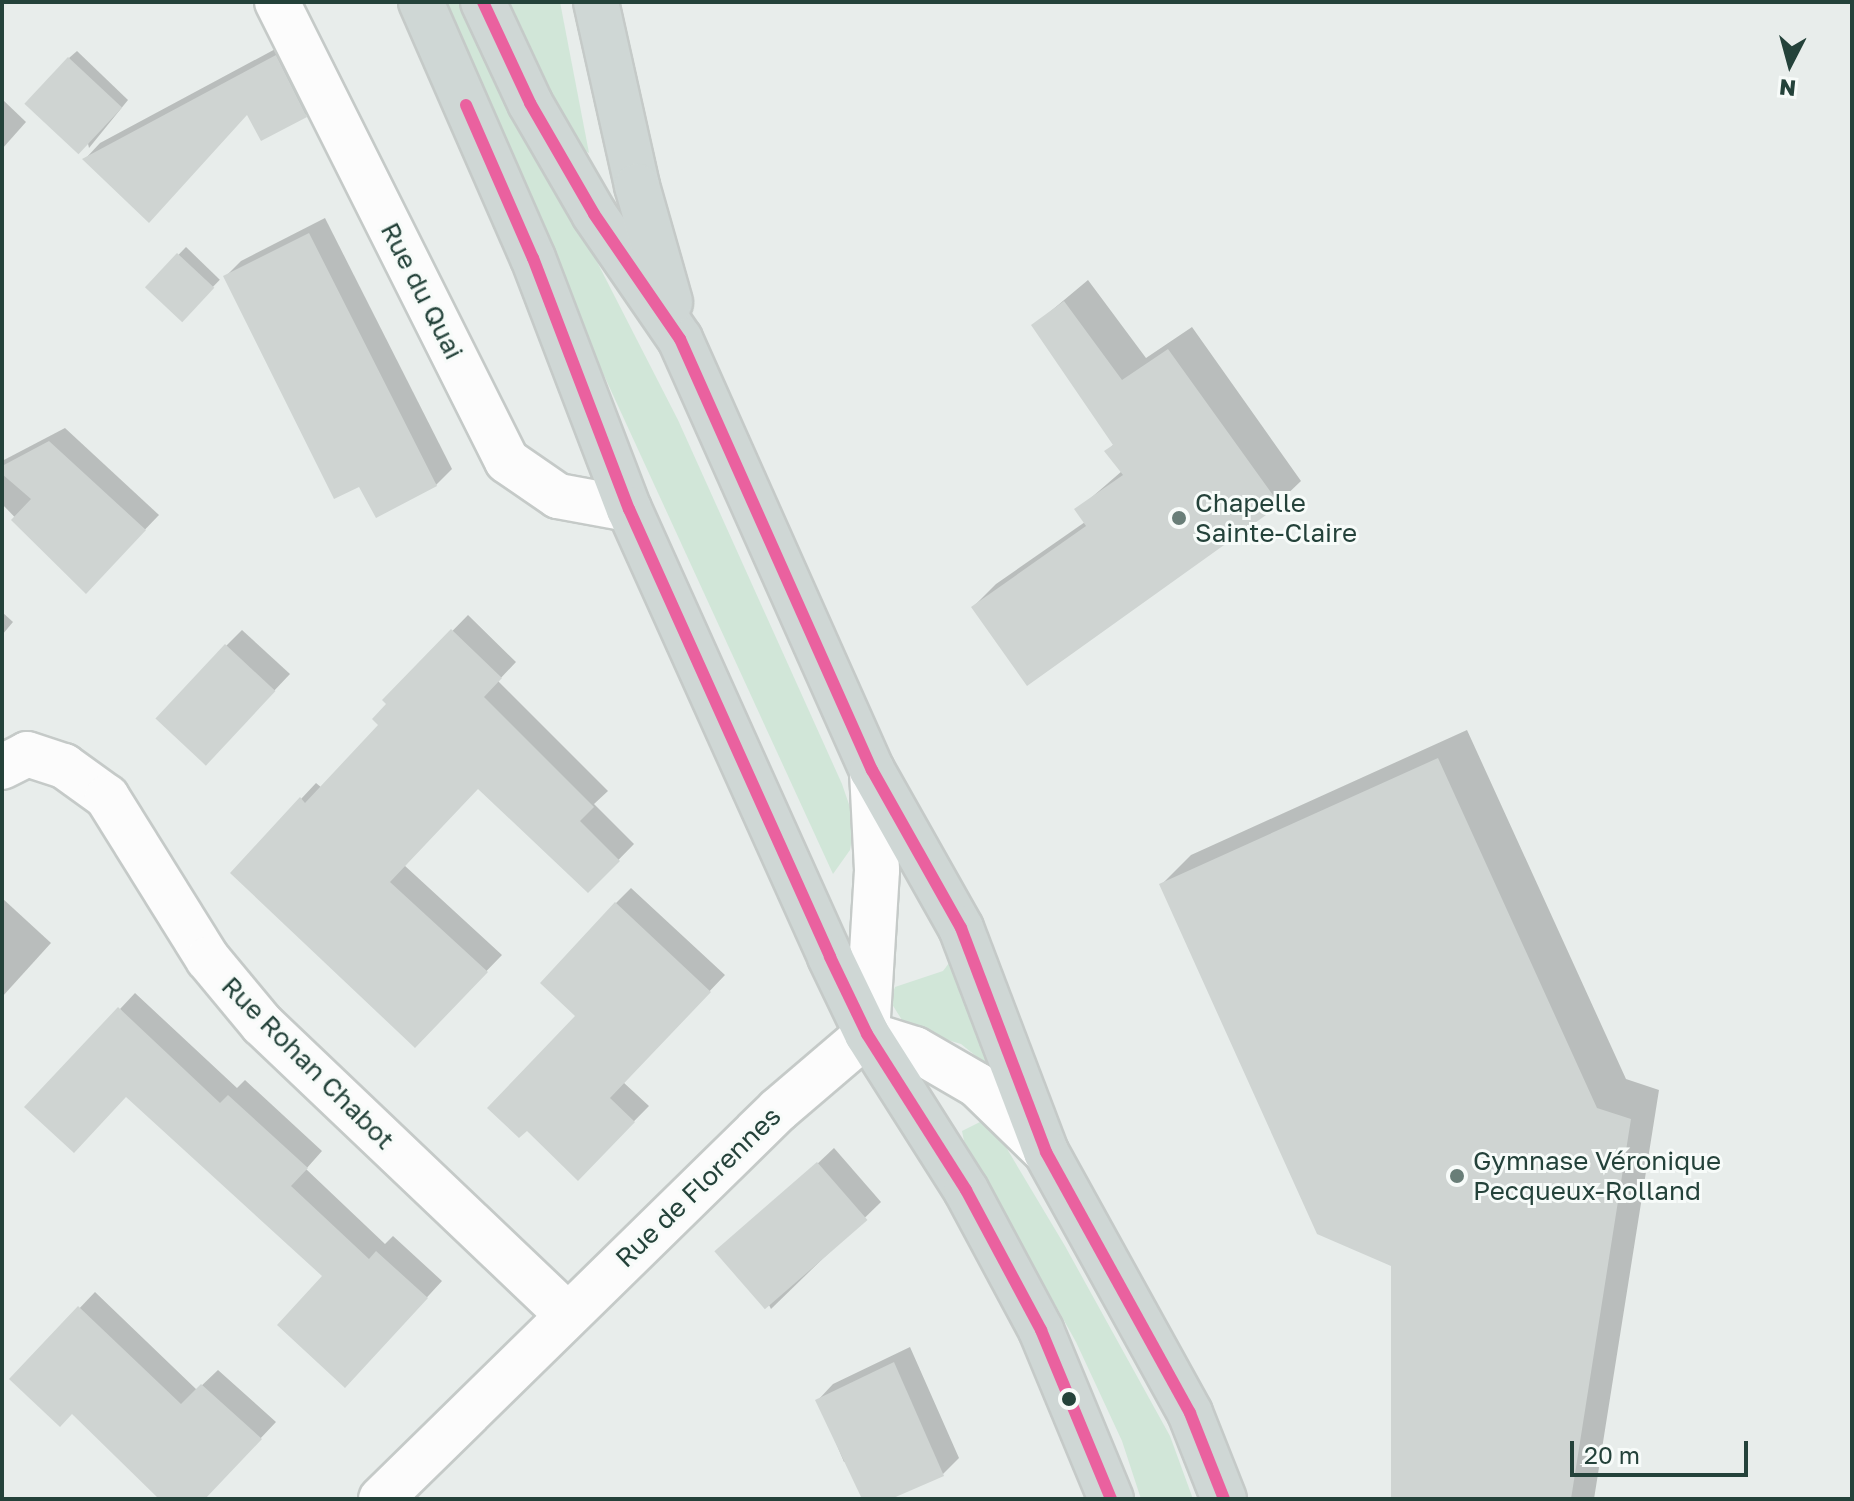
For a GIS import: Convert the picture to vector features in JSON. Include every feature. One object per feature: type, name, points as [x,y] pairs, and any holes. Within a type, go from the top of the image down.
[{"type":"main road","points":[[421,2],[533,258],[629,509],[867,1034],[951,1165],[1041,1330],[1111,1499]]},
{"type":"main road","points":[[483,2],[530,103],[594,214],[680,339]]},
{"type":"main road","points":[[596,2],[637,186],[680,339],[872,770],[961,928],[1046,1152],[1190,1413],[1224,1499]]},
{"type":"street","name":"Rue du Quai","points":[[277,2],[507,461],[558,496],[629,509]]},
{"type":"street","name":"Rue Rohan Chabot","points":[[2,767],[27,754],[64,766],[107,797],[208,959],[262,1024],[566,1313]]},
{"type":"street","points":[[872,770],[877,870],[867,1034],[915,1049],[977,1085],[1046,1152]]},
{"type":"street","name":"Rue de Florennes","points":[[381,1499],[566,1313],[778,1110],[867,1034]]},
{"type":"green space","points":[[440,2],[464,2],[678,420],[842,784],[855,822],[850,850],[833,874],[546,249]]},
{"type":"green space","points":[[507,2],[560,2],[589,153],[577,147]]},
{"type":"green space","points":[[952,959],[1006,1096],[987,1065],[961,1044],[907,1028],[890,1001],[895,987],[943,971]]},
{"type":"green space","points":[[980,1122],[991,1122],[1065,1246],[1170,1436],[1193,1499],[1141,1499],[1122,1441],[1076,1342],[964,1141],[962,1131]]},
{"type":"building","points":[[276,55],[307,117],[261,141],[247,115],[149,223],[82,159]]},
{"type":"building","points":[[68,57],[122,107],[78,154],[24,104]]},
{"type":"building","points":[[309,233],[437,486],[376,518],[359,487],[334,499],[223,276]]},
{"type":"building","points":[[177,253],[214,288],[182,322],[145,287]]},
{"type":"building","name":"Chapelle Sainte-Claire","points":[[1064,301],[1122,380],[1168,349],[1280,505],[1027,686],[971,607],[1086,526],[1074,509],[1123,475],[1104,451],[1113,445],[1031,325]]},
{"type":"building","points":[[49,441],[146,530],[86,594],[11,520],[31,499],[2,474],[2,466]]},
{"type":"building","points":[[451,629],[502,678],[484,697],[594,807],[580,821],[620,861],[588,893],[478,789],[390,882],[488,972],[415,1048],[230,873],[300,797],[305,803],[378,725],[372,719],[386,704],[382,700]]},
{"type":"building","points":[[225,644],[275,691],[206,766],[155,719]]},
{"type":"building","name":"Gymnase Véronique Pecqueux-Rolland","points":[[1438,758],[1597,1108],[1631,1119],[1571,1499],[1391,1499],[1391,1266],[1317,1234],[1159,884]]},
{"type":"building","points":[[615,902],[711,992],[610,1098],[635,1122],[578,1181],[527,1131],[519,1138],[487,1108],[575,1016],[540,983]]},
{"type":"building","points":[[118,1007],[220,1103],[228,1095],[308,1168],[291,1186],[369,1259],[376,1251],[428,1298],[345,1388],[277,1325],[322,1276],[126,1097],[74,1153],[24,1107]]},
{"type":"building","points":[[817,1162],[868,1220],[765,1309],[714,1251]]},
{"type":"building","points":[[78,1306],[181,1404],[201,1384],[262,1439],[205,1499],[159,1499],[72,1414],[60,1427],[9,1379]]},
{"type":"building","points":[[894,1362],[944,1476],[891,1499],[862,1499],[815,1400]]},
{"type":"transit line","points":[[483,2],[530,103],[594,214],[680,339],[872,770],[961,928],[1046,1152],[1190,1413],[1224,1499]]},
{"type":"transit line","points":[[466,105],[533,258],[629,509],[830,957],[867,1034],[966,1190],[1041,1330],[1111,1499]]},
{"type":"place","name":"Chapelle Sainte-Claire","points":[[1179,518]]},
{"type":"place","name":"Gymnase Véronique Pecqueux-Rolland","points":[[1457,1176]]}]
